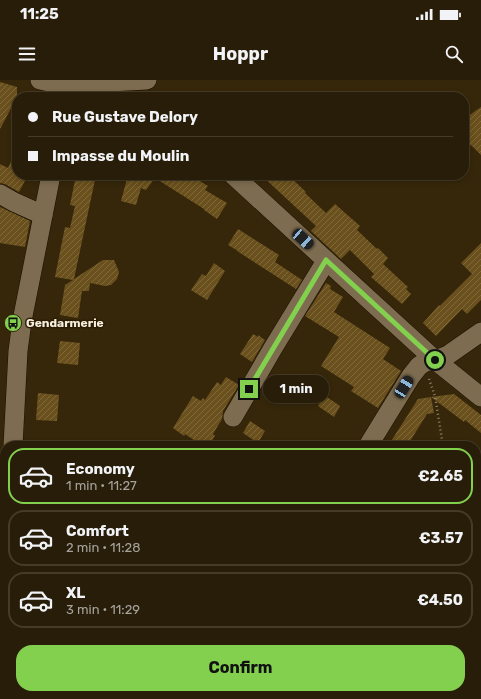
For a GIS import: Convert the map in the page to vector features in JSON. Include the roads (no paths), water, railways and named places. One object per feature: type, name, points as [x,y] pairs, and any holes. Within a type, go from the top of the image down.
[{"type":"street","points":[[40,80],[68,88],[109,82],[146,80],[146,92]]},
{"type":"street","points":[[13,441],[18,351],[24,308],[50,180]]},
{"type":"street","points":[[238,180],[326,260],[427,363],[481,398]]},
{"type":"street","points":[[0,194],[43,215]]},
{"type":"street","points":[[233,417],[326,260]]},
{"type":"street","points":[[371,441],[411,376],[427,363],[448,355],[481,332]]},
{"type":"place","name":"Gendarmerie","points":[[13,323]]}]
